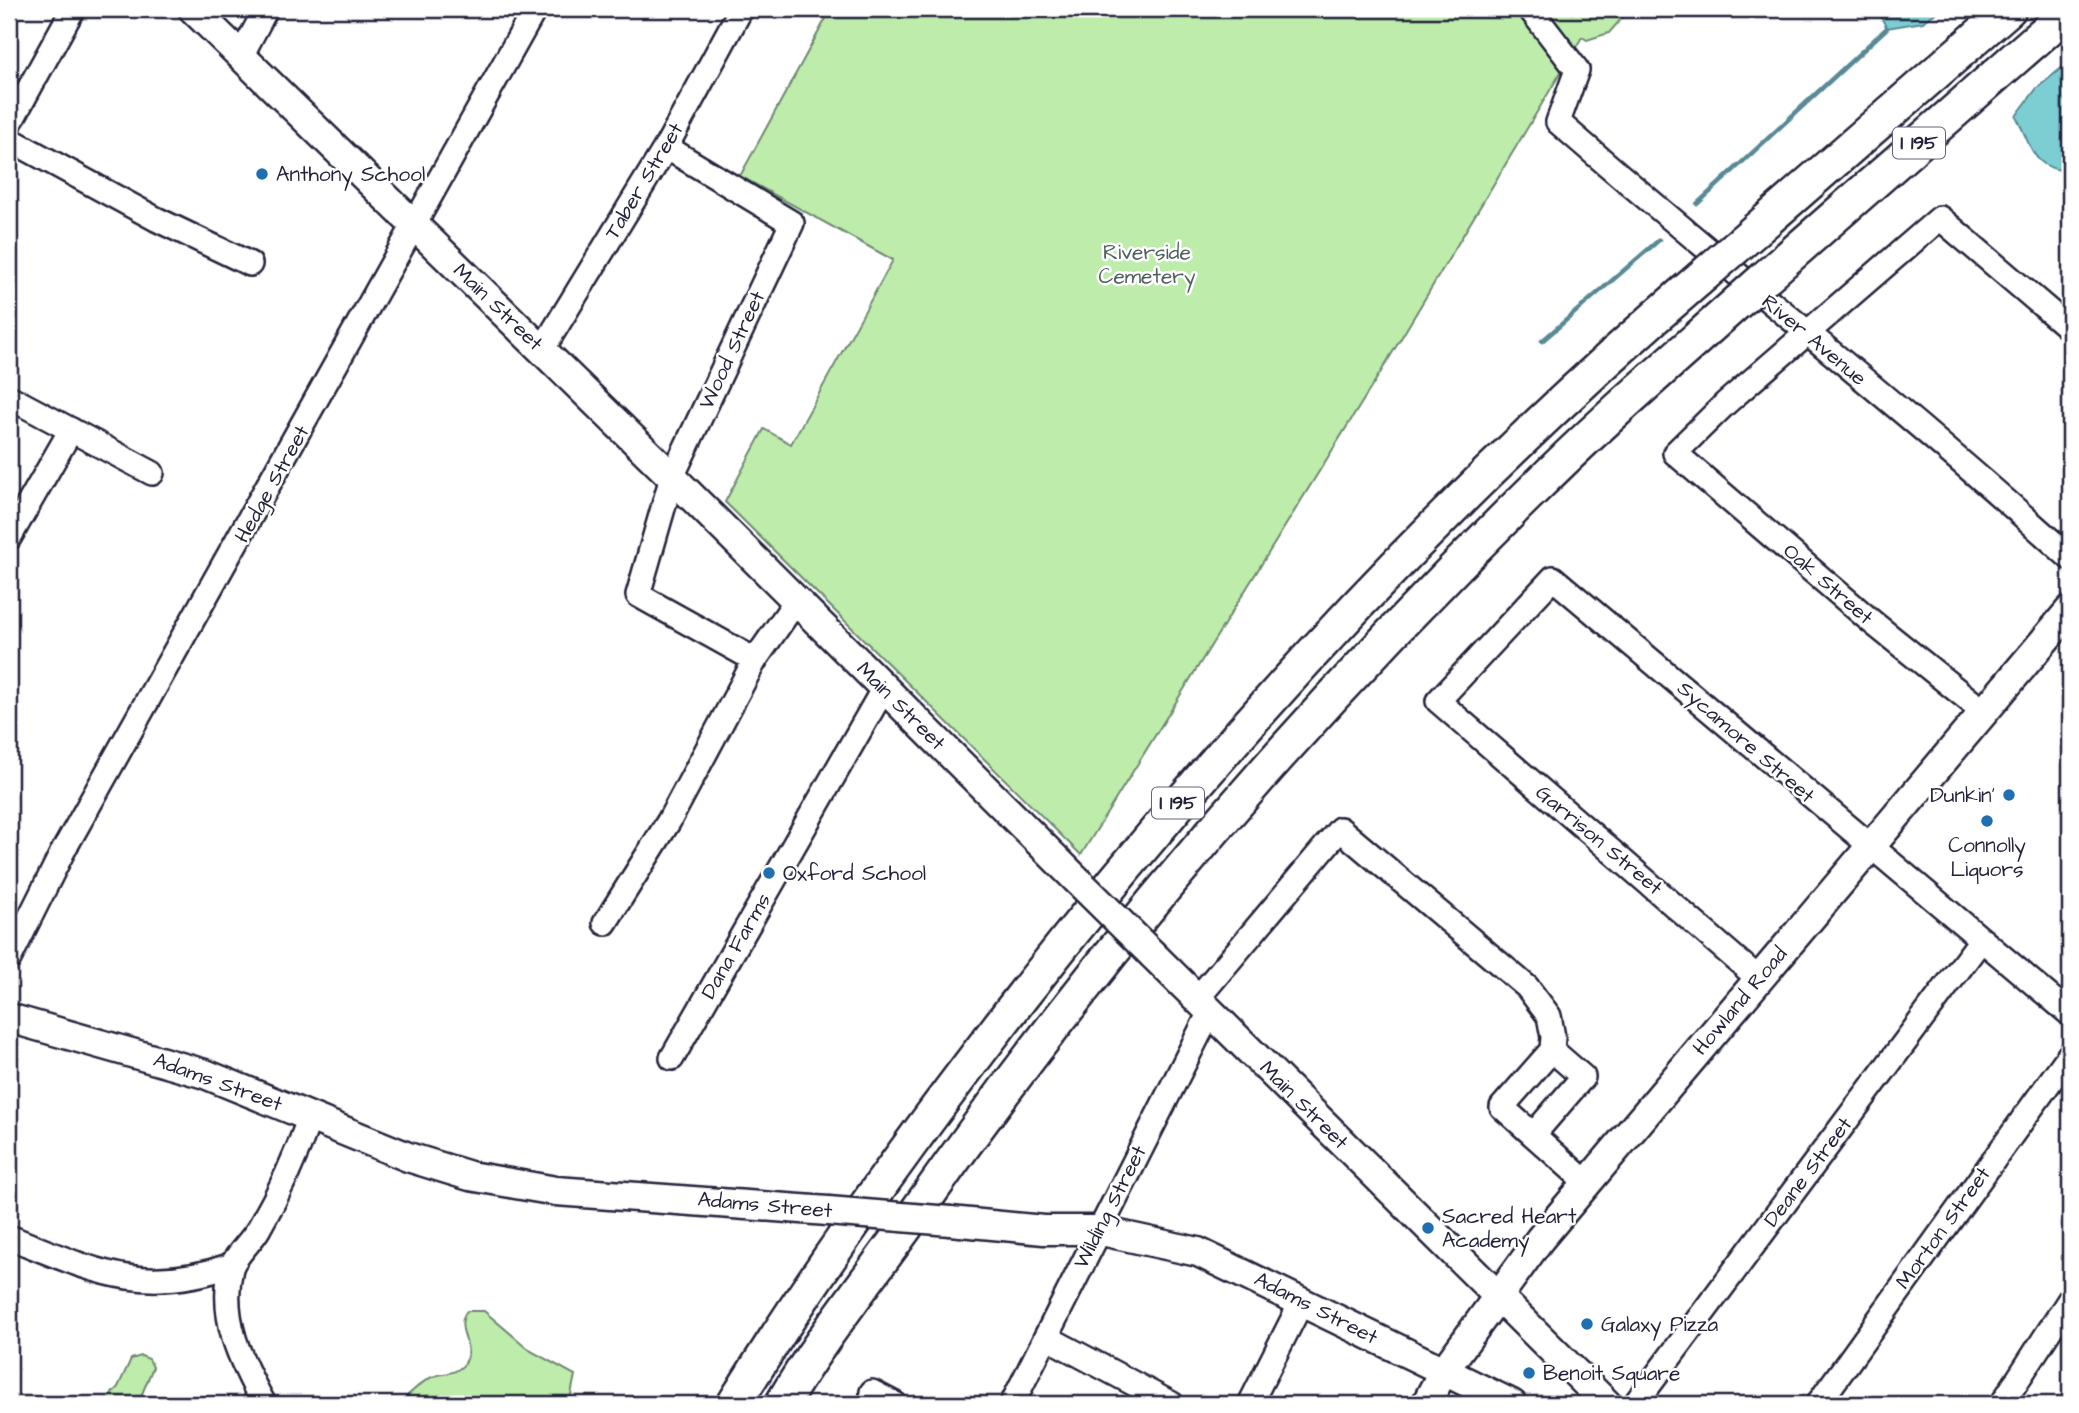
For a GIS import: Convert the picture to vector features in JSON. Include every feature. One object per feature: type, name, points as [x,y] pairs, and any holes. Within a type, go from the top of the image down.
[{"type":"highway","name":"I 195","points":[[734,1404],[921,1129],[1054,955],[1193,785],[1324,640],[1468,491],[1598,365],[2009,9]]},
{"type":"highway","name":"I 195","points":[[782,1404],[968,1139],[1086,985],[1259,778],[1368,658],[1566,457],[2070,10]]},
{"type":"main road","name":"Main Street","points":[[193,9],[672,477],[1607,1404]]},
{"type":"main road","name":"Howland Road","points":[[1426,1404],[1443,1372],[1498,1296],[1587,1183],[2070,610]]},
{"type":"main road","name":"Adams Street","points":[[9,1018],[205,1074],[428,1164],[513,1185],[1044,1230],[1097,1230],[1198,1252],[1513,1404]]},
{"type":"street","points":[[9,125],[73,9]]},
{"type":"street","points":[[241,56],[266,9]]},
{"type":"street","name":"Hedge Street","points":[[9,959],[62,853],[535,9]]},
{"type":"street","name":"Taber Street","points":[[542,350],[666,147],[741,9]]},
{"type":"street","name":"River Avenue","points":[[1530,9],[1577,70],[1559,122],[1807,335],[1981,477],[2070,558]]},
{"type":"street","points":[[9,139],[156,219],[250,264]]},
{"type":"street","name":"Wood Street","points":[[666,147],[792,223],[672,477],[638,595],[755,660]]},
{"type":"street","points":[[1807,335],[1940,218],[2070,329]]},
{"type":"street","name":"Oak Street","points":[[1807,335],[1726,403],[1675,453],[1872,622],[1984,712]]},
{"type":"street","points":[[9,397],[152,473]]},
{"type":"street","points":[[9,538],[71,430]]},
{"type":"street","name":"Sycamore Street","points":[[1438,701],[1553,578],[2070,1014]]},
{"type":"street","points":[[605,923],[669,821],[755,660],[796,601]]},
{"type":"street","name":"Dana Farms","points":[[672,1058],[884,688]]},
{"type":"street","name":"Garrison Street","points":[[1438,701],[1759,979]]},
{"type":"street","name":"Wilding Street","points":[[1012,1404],[1203,1005],[1340,829],[1527,987],[1549,1016],[1552,1049]]},
{"type":"street","name":"Deane Street","points":[[1635,1404],[1981,940]]},
{"type":"street","points":[[1534,1134],[1583,1077],[1552,1049],[1502,1107],[1587,1183]]},
{"type":"street","name":"Morton Street","points":[[1818,1404],[2070,1054]]},
{"type":"street","points":[[264,1404],[237,1354],[228,1300],[232,1265],[251,1241],[289,1175],[310,1117]]},
{"type":"street","points":[[9,1237],[92,1270],[134,1280],[173,1279],[209,1273],[232,1265]]},
{"type":"street","points":[[2002,1404],[2070,1299]]},
{"type":"street","points":[[1250,1404],[1302,1301]]},
{"type":"street","points":[[1046,1337],[1172,1404]]},
{"type":"street","points":[[872,1392],[895,1404]]},
{"type":"green space","name":"Riverside Cemetery","points":[[831,9],[1570,9],[1572,13],[1574,9],[1630,9],[1609,33],[1587,40],[1582,37],[1382,370],[1081,855],[725,502],[764,429],[791,444],[893,260],[740,176]]},
{"type":"green space","points":[[467,1311],[484,1311],[531,1351],[575,1375],[569,1404],[409,1404],[408,1395],[424,1381],[457,1370],[465,1363],[468,1350],[462,1324]]},
{"type":"green space","points":[[141,1356],[149,1359],[153,1367],[138,1404],[102,1404],[118,1387],[131,1359]]},
{"type":"water","points":[[1869,9],[1941,9],[1923,22],[1887,28],[1879,14]]},
{"type":"water","points":[[2070,61],[2070,171],[2047,166],[2040,161],[2029,145],[2016,116],[2037,88]]},
{"type":"waterway","points":[[1697,204],[1887,28]]},
{"type":"waterway","points":[[1542,341],[1659,240]]},
{"type":"place","name":"Anthony School","points":[[262,174]]},
{"type":"place","name":"Dunkin'","points":[[2009,795]]},
{"type":"place","name":"Connolly Liquors","points":[[1987,821]]},
{"type":"place","name":"Oxford School","points":[[769,873]]},
{"type":"place","name":"Sacred Heart Academy","points":[[1428,1228]]},
{"type":"place","name":"Galaxy Pizza","points":[[1587,1324]]},
{"type":"place","name":"Benoit Square","points":[[1529,1373]]}]
